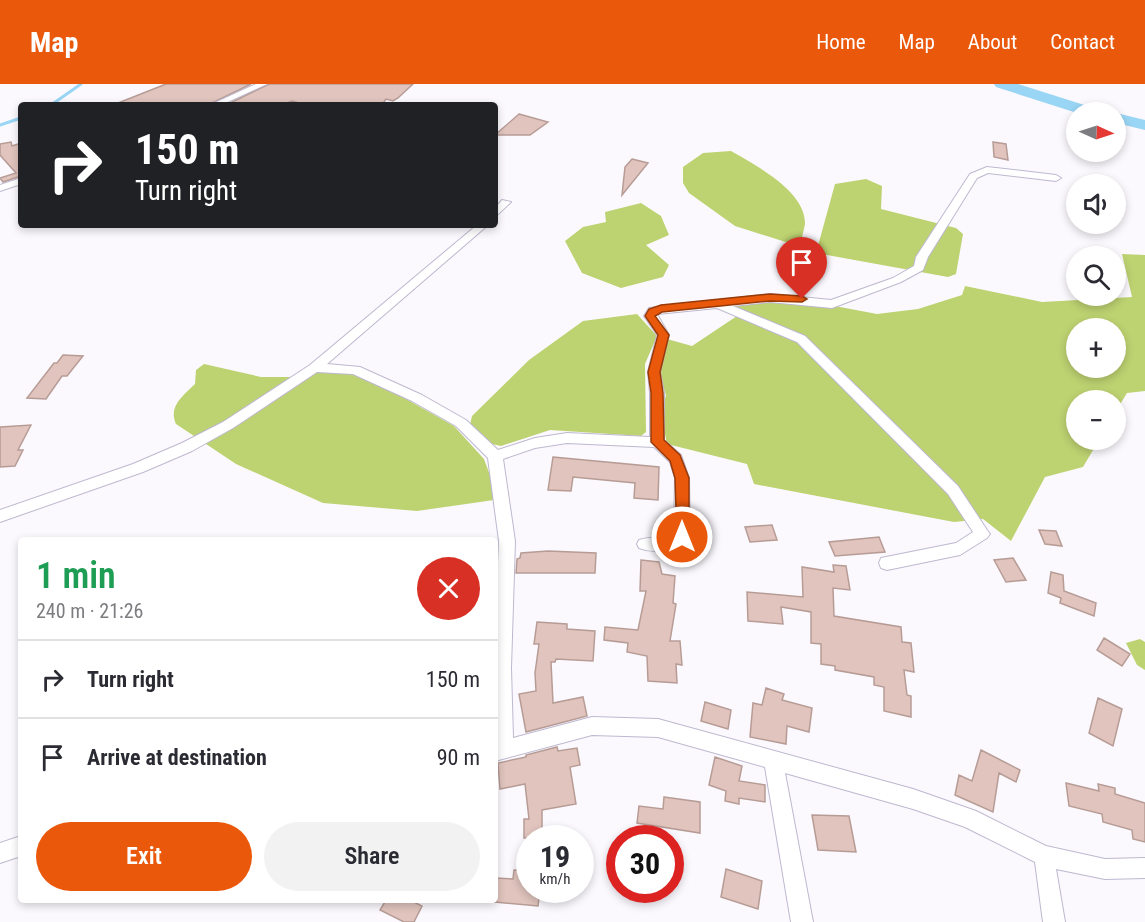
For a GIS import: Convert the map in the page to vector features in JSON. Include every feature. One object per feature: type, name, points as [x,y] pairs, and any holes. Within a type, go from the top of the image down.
[{"type":"street","points":[[221,102],[262,84]]},
{"type":"street","points":[[657,442],[657,393],[654,372],[663,335],[650,316],[653,311],[770,298],[832,304],[897,280],[919,268],[922,257],[969,187],[973,176],[987,170],[1056,178]]},
{"type":"street","points":[[2,188],[18,182]]},
{"type":"street","points":[[498,211],[506,202]]},
{"type":"street","points":[[0,516],[83,489],[187,447],[228,425],[315,368],[479,228]]},
{"type":"street","points":[[716,303],[801,339],[953,490],[982,534],[960,549],[887,563]]},
{"type":"street","points":[[315,368],[355,370],[408,393],[461,423],[495,456],[507,541],[499,751],[592,726],[658,728],[773,759],[969,818],[1044,856],[1105,869],[1145,868]]},
{"type":"street","points":[[495,456],[553,439],[576,437],[635,444],[657,442],[676,459],[682,478],[682,537],[663,545],[645,544]]},
{"type":"street","points":[[773,759],[802,922]]},
{"type":"street","points":[[0,853],[18,847]]},
{"type":"street","points":[[1044,856],[1053,922]]},
{"type":"green space","points":[[731,151],[777,180],[797,201],[803,212],[805,224],[801,242],[792,244],[735,226],[689,193],[683,183],[683,167],[703,153]]},
{"type":"green space","points":[[866,179],[882,186],[881,209],[956,228],[963,234],[956,274],[948,277],[816,253],[835,184]]},
{"type":"green space","points":[[641,203],[661,216],[669,235],[646,245],[669,265],[663,277],[621,288],[582,273],[565,241],[583,227],[606,222],[605,212]]},
{"type":"green space","points":[[1126,254],[1145,255],[1145,391],[1126,395],[1126,390],[1066,390],[1066,450],[1093,450],[1083,467],[1045,477],[1011,541],[983,519],[954,522],[754,484],[747,464],[667,444],[661,414],[666,395],[659,375],[667,339],[692,346],[740,314],[721,303],[756,301],[819,303],[877,314],[918,309],[962,295],[965,286],[1042,302],[1066,301],[1066,306],[1126,306],[1126,297],[1132,297],[1126,271]]},
{"type":"green space","points":[[637,314],[657,336],[645,364],[646,432],[641,436],[550,430],[501,446],[492,444],[470,425],[472,416],[529,360],[583,321]]},
{"type":"green space","points":[[204,364],[261,377],[295,377],[307,371],[360,373],[454,426],[484,459],[491,478],[494,500],[417,511],[323,503],[236,464],[176,424],[174,418],[175,407],[195,384],[196,370]]},
{"type":"green space","points":[[1140,639],[1145,642],[1145,670],[1137,665],[1126,643]]},
{"type":"building","points":[[166,84],[251,84],[214,102],[121,102]]},
{"type":"building","points":[[269,84],[413,84],[398,98],[393,101],[386,99],[384,102],[232,102]]},
{"type":"building","points":[[519,114],[548,122],[530,135],[498,135],[498,132]]},
{"type":"building","points":[[11,142],[12,146],[18,144],[18,177],[3,182],[0,178],[16,173],[0,155],[0,144]]},
{"type":"building","points":[[993,142],[1006,144],[1008,160],[994,157]]},
{"type":"building","points":[[632,159],[648,163],[622,195],[625,167]]},
{"type":"building","points":[[63,355],[83,356],[67,376],[62,376],[46,399],[27,398],[54,363],[57,363]]},
{"type":"building","points":[[31,425],[18,450],[23,450],[15,466],[0,467],[0,427]]},
{"type":"building","points":[[553,457],[659,467],[658,500],[634,498],[635,483],[573,477],[571,491],[548,490]]},
{"type":"building","points":[[772,525],[777,540],[750,542],[745,527]]},
{"type":"building","points":[[1039,530],[1056,531],[1062,546],[1045,544]]},
{"type":"building","points":[[879,537],[885,552],[835,556],[829,542]]},
{"type":"building","points":[[548,551],[596,553],[595,573],[516,573],[517,559],[520,558],[521,553]]},
{"type":"building","points":[[1013,558],[1026,580],[1006,582],[994,560]]},
{"type":"building","points":[[641,560],[659,562],[662,574],[675,576],[673,603],[676,604],[670,641],[680,641],[682,665],[676,664],[677,683],[648,681],[647,656],[627,652],[628,643],[604,640],[605,627],[638,630],[646,591],[640,591]]},
{"type":"building","points":[[833,565],[846,566],[850,590],[833,588],[834,616],[901,627],[902,642],[911,643],[914,672],[904,670],[907,695],[911,696],[911,717],[884,711],[884,687],[874,685],[874,677],[835,670],[835,666],[821,664],[821,644],[811,643],[811,612],[781,607],[783,624],[748,621],[747,592],[803,597],[802,567],[834,572]]},
{"type":"building","points":[[1051,572],[1063,575],[1064,591],[1096,603],[1094,616],[1060,603],[1061,598],[1048,593]]},
{"type":"building","points":[[537,622],[567,624],[567,629],[595,631],[593,661],[556,659],[555,662],[551,662],[553,703],[583,697],[587,716],[526,732],[519,694],[536,691],[535,673],[539,644],[534,644]]},
{"type":"building","points":[[1104,638],[1130,654],[1122,666],[1097,650]]},
{"type":"building","points":[[766,688],[784,694],[782,700],[812,708],[809,732],[787,726],[786,744],[750,737],[753,703],[762,705]]},
{"type":"building","points":[[1098,698],[1122,709],[1113,746],[1089,733]]},
{"type":"building","points":[[705,702],[731,710],[728,729],[701,721]]},
{"type":"building","points":[[557,747],[558,751],[577,748],[580,765],[570,767],[576,804],[542,810],[542,825],[524,825],[524,819],[529,819],[525,784],[500,789],[498,763],[526,757],[526,755]]},
{"type":"building","points":[[981,750],[1020,770],[1016,782],[999,773],[993,812],[955,795],[959,775],[972,781]]},
{"type":"building","points":[[715,757],[742,766],[739,781],[765,785],[765,802],[739,798],[739,804],[725,801],[726,791],[709,785]]},
{"type":"building","points":[[1066,783],[1099,791],[1098,784],[1115,788],[1115,794],[1145,803],[1145,842],[1133,839],[1132,830],[1103,822],[1102,814],[1069,806]]},
{"type":"building","points":[[664,797],[700,802],[700,833],[684,830],[684,825],[637,823],[639,806],[663,809]]},
{"type":"building","points":[[812,815],[849,816],[856,852],[818,850]]},
{"type":"building","points":[[726,869],[762,881],[758,909],[721,897]]},
{"type":"building","points":[[514,870],[516,870],[516,903],[538,903],[538,906],[498,902],[498,878],[513,879]]},
{"type":"building","points":[[384,903],[416,903],[422,906],[414,922],[404,922],[380,910]]},
{"type":"waterway","points":[[55,102],[81,84]]},
{"type":"waterway","points":[[1002,84],[1066,104]]},
{"type":"waterway","points":[[0,125],[18,119]]},
{"type":"waterway","points":[[1126,120],[1145,125]]},
{"type":"route","points":[[682,537],[682,478],[676,459],[657,442],[655,404],[657,393],[654,372],[655,358],[663,335],[650,316],[653,311],[661,309],[749,299],[802,299]]}]
